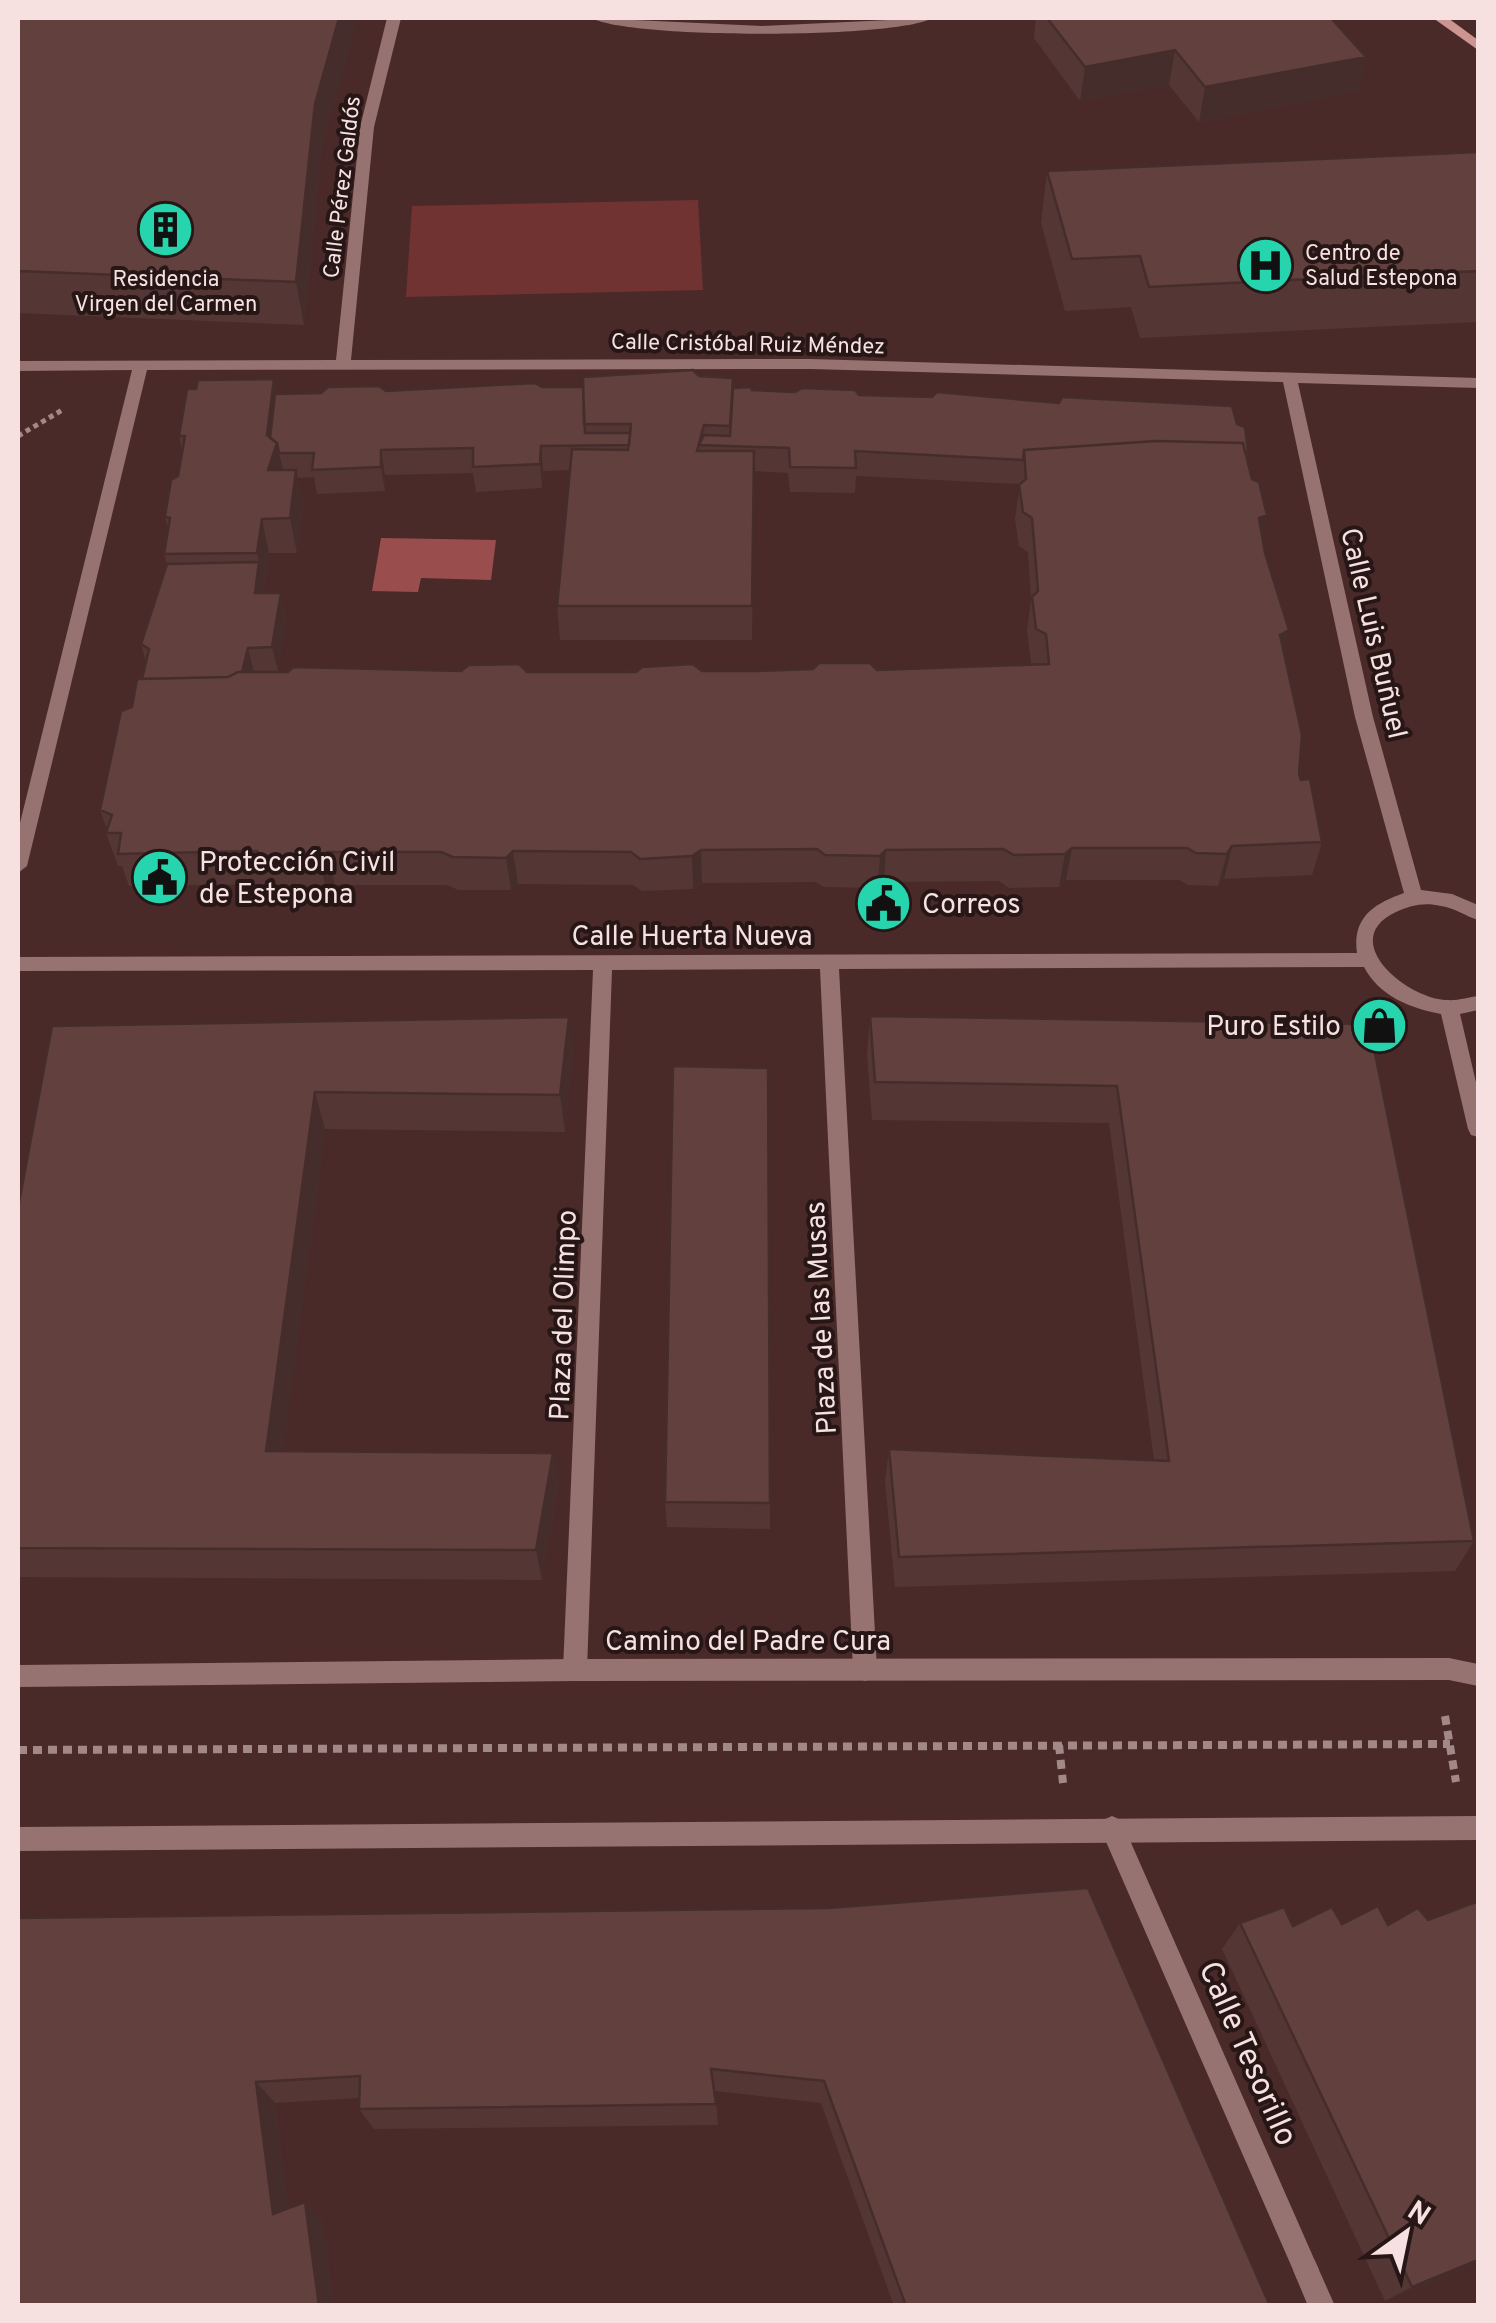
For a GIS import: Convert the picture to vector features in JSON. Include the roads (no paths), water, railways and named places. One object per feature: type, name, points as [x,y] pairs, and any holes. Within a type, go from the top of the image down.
[{"type":"main road","points":[[1440,18],[1478,46]]},
{"type":"street","name":"Calle Pérez Galdós","points":[[343,364],[367,127],[394,18]]},
{"type":"street","points":[[600,18],[789,30],[925,18]]},
{"type":"street","points":[[18,866],[140,364]]},
{"type":"street","name":"Calle Cristóbal Ruiz Méndez","points":[[18,366],[810,364],[1478,383]]},
{"type":"street","name":"Calle Luis Buñuel","points":[[1290,380],[1364,716],[1414,897]]},
{"type":"street","points":[[1478,914],[1440,898],[1414,897],[1389,904],[1371,918],[1364,938],[1367,960],[1375,975],[1408,1000],[1449,1009],[1478,1003]]},
{"type":"street","name":"Calle Huerta Nueva","points":[[18,964],[1367,960]]},
{"type":"street","name":"Plaza del Olimpo","points":[[575,1670],[603,962]]},
{"type":"street","name":"Plaza de las Musas","points":[[829,963],[865,1670]]},
{"type":"street","points":[[1449,1009],[1478,1129]]},
{"type":"street","name":"Camino del Padre Cura","points":[[18,1676],[575,1670],[1449,1669],[1478,1675]]},
{"type":"street","name":"Calle Tesorillo","points":[[1112,1828],[1322,2306]]},
{"type":"street","points":[[18,1839],[1478,1828]]},
{"type":"place","name":"Residencia Virgen del Carmen","points":[[166,230]]},
{"type":"place","name":"Centro de Salud Estepona","points":[[1266,265]]},
{"type":"place","name":"Protección Civil de Estepona","points":[[160,877]]},
{"type":"place","name":"Correos","points":[[883,903]]},
{"type":"place","name":"Puro Estilo","points":[[1380,1025]]}]
